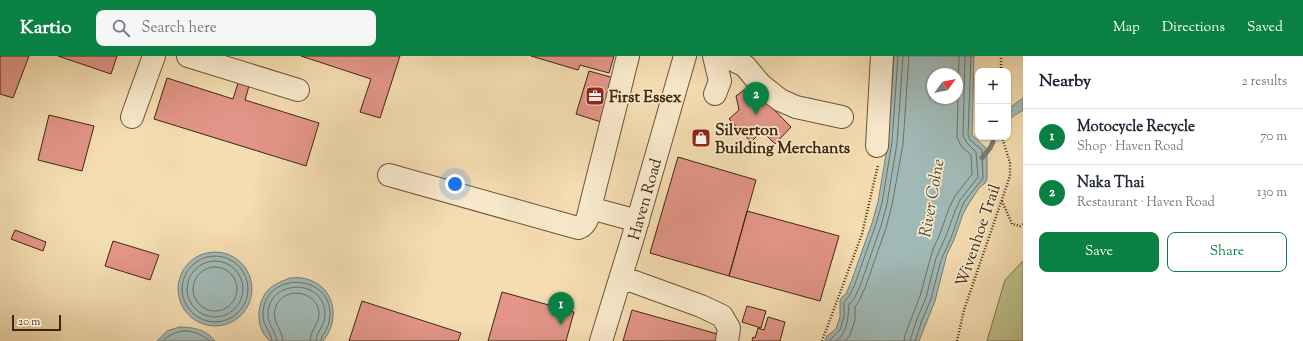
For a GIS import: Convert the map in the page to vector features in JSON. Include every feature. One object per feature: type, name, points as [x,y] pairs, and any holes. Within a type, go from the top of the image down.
[{"type":"street","points":[[132,117],[154,56]]},
{"type":"street","points":[[188,56],[298,90]]},
{"type":"street","points":[[389,175],[578,228],[583,226],[586,222],[590,208],[628,56]]},
{"type":"street","name":"Haven Road","points":[[601,341],[638,221],[685,56]]},
{"type":"street","points":[[714,56],[720,81],[715,94]]},
{"type":"street","points":[[722,56],[745,66],[760,84],[780,100],[796,107],[842,117]]},
{"type":"street","points":[[877,146],[882,56]]},
{"type":"street","points":[[590,208],[638,221]]},
{"type":"street","points":[[621,277],[701,306],[722,316],[729,328],[727,341]]},
{"type":"path","points":[[1001,56],[1001,68]]},
{"type":"path","name":"Wivenhoe Trail","points":[[957,341],[964,310],[1010,176],[1010,163],[1003,140]]},
{"type":"path","points":[[822,341],[862,234],[878,168],[877,146]]},
{"type":"path","points":[[1002,201],[1012,224],[1020,226],[1023,224]]},
{"type":"green space","points":[[1023,261],[1023,341],[987,341],[1005,280]]},
{"type":"water","name":"River Colne","points":[[894,56],[974,56],[972,135],[975,140],[977,140],[987,149],[987,179],[979,188],[963,214],[954,240],[947,254],[935,301],[919,341],[825,341],[827,336],[836,329],[840,317],[840,301],[846,294],[851,282],[878,202],[888,142]]},
{"type":"water","points":[[1023,98],[1023,110],[1011,118],[1011,107]]},
{"type":"water","points":[[215,252],[236,258],[246,268],[252,289],[246,310],[236,320],[215,326],[194,320],[184,310],[178,289],[184,268],[194,258]]},
{"type":"water","points":[[290,278],[300,278],[313,281],[328,294],[332,303],[332,322],[329,332],[323,341],[270,341],[265,336],[259,316],[259,309],[264,295],[273,286]]},
{"type":"water","points":[[179,327],[203,331],[215,341],[157,341],[167,331]]},
{"type":"building","points":[[0,56],[29,56],[13,98],[0,94]]},
{"type":"building","points":[[58,56],[117,56],[111,74]]},
{"type":"building","points":[[301,56],[400,56],[380,118],[360,112],[371,79]]},
{"type":"building","points":[[531,56],[614,56],[609,73],[580,65],[578,70]]},
{"type":"building","name":"First Essex","points":[[589,71],[614,78],[601,122],[576,114]]},
{"type":"building","points":[[167,78],[233,99],[238,83],[249,86],[245,100],[319,123],[306,166],[154,119]]},
{"type":"building","points":[[744,90],[758,93],[791,127],[775,144],[762,131],[751,142],[729,119],[739,110],[736,96]]},
{"type":"building","points":[[49,115],[94,126],[82,171],[38,160]]},
{"type":"building","points":[[678,157],[756,180],[729,276],[650,253]]},
{"type":"building","points":[[747,211],[839,236],[820,301],[729,276]]},
{"type":"building","points":[[15,230],[46,242],[43,251],[11,239]]},
{"type":"building","points":[[113,241],[159,255],[150,280],[105,266]]},
{"type":"building","points":[[502,292],[574,312],[566,341],[488,341]]},
{"type":"building","points":[[362,301],[461,333],[458,341],[349,341]]},
{"type":"building","points":[[747,306],[766,311],[761,328],[742,322]]},
{"type":"building","points":[[632,310],[721,335],[719,341],[623,341]]},
{"type":"building","points":[[768,317],[785,322],[780,341],[752,341],[753,337],[755,338],[758,328],[764,330]]},
{"type":"waterway","points":[[982,158],[993,142]]},
{"type":"place","name":"First Essex","points":[[595,96]]},
{"type":"place","name":"Naka Thai","points":[[756,115]]},
{"type":"place","name":"Silverton Building Merchants","points":[[701,138]]},
{"type":"place","name":"Motocycle Recycle","points":[[561,325]]}]
